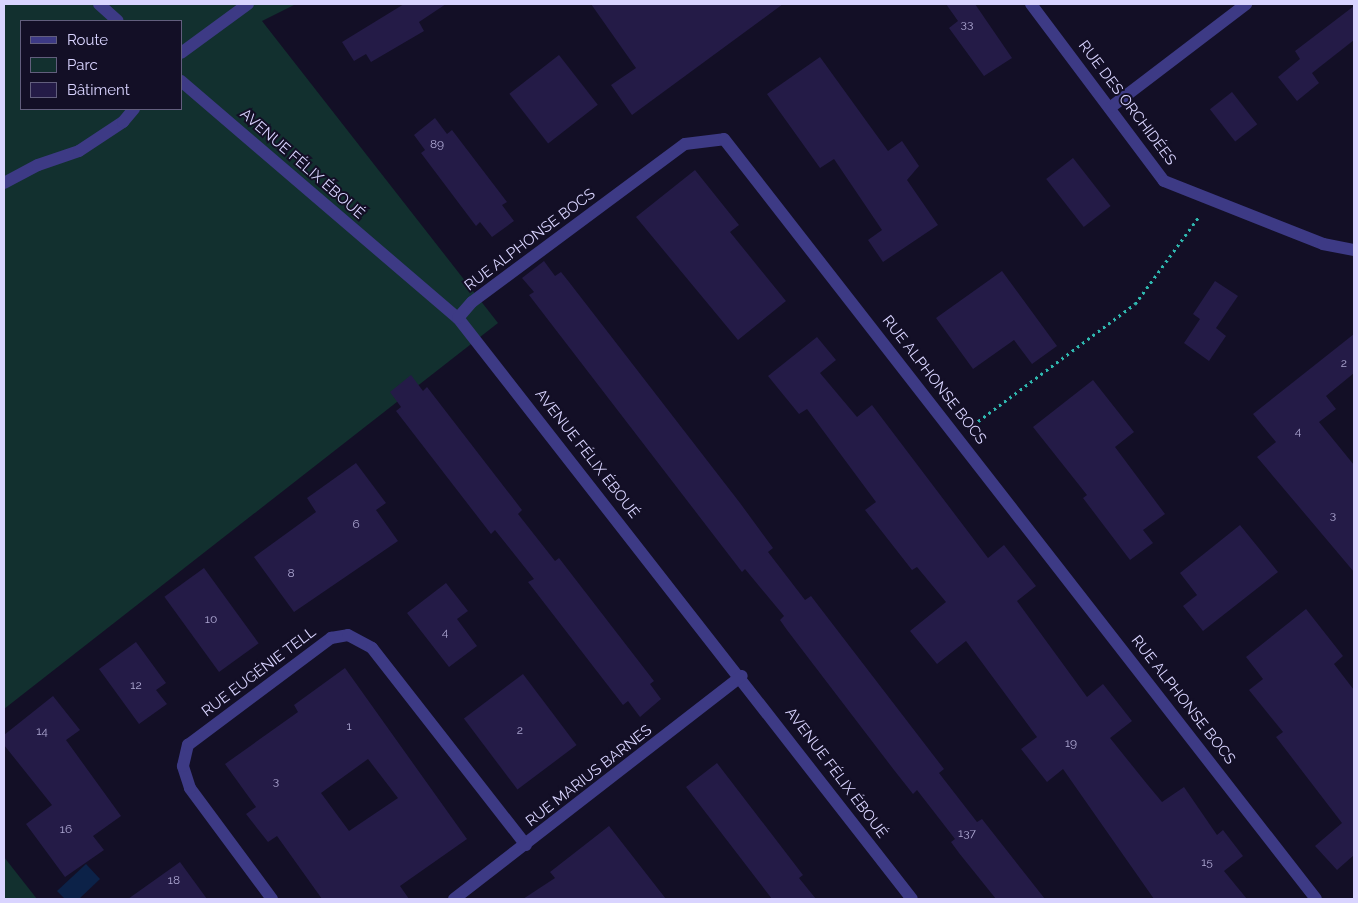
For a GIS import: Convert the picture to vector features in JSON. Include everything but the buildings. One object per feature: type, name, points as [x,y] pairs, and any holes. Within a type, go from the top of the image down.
[{"type":"street","points":[[100,4],[117,20]]},
{"type":"street","points":[[182,52],[248,4]]},
{"type":"street","name":"RUE DES ORCHIDÉES","points":[[1031,4],[1111,107],[1164,181],[1211,202],[1323,244],[1354,250]]},
{"type":"street","points":[[1111,107],[1246,4]]},
{"type":"street","name":"AVENUE FÉLIX ÉBOUÉ","points":[[182,82],[458,318],[742,676],[912,899]]},
{"type":"street","points":[[4,184],[38,165],[79,151],[123,122],[133,110]]},
{"type":"street","name":"RUE ALPHONSE BOCS","points":[[458,318],[472,302],[685,144],[724,138],[958,436],[1316,899]]},
{"type":"street","name":"RUE EUGÉNIE TELL","points":[[272,899],[190,788],[183,766],[188,745],[331,638],[348,635],[372,648],[526,846]]},
{"type":"street","name":"RUE MARIUS BARNES","points":[[454,899],[526,846],[742,676]]},
{"type":"path","points":[[958,436],[1135,304],[1211,202]]},
{"type":"green space","points":[[4,4],[296,4],[262,21],[498,323],[4,709]]},
{"type":"green space","points":[[4,857],[37,899],[4,899]]},
{"type":"water","points":[[86,864],[100,879],[79,899],[65,899],[57,891]]}]
